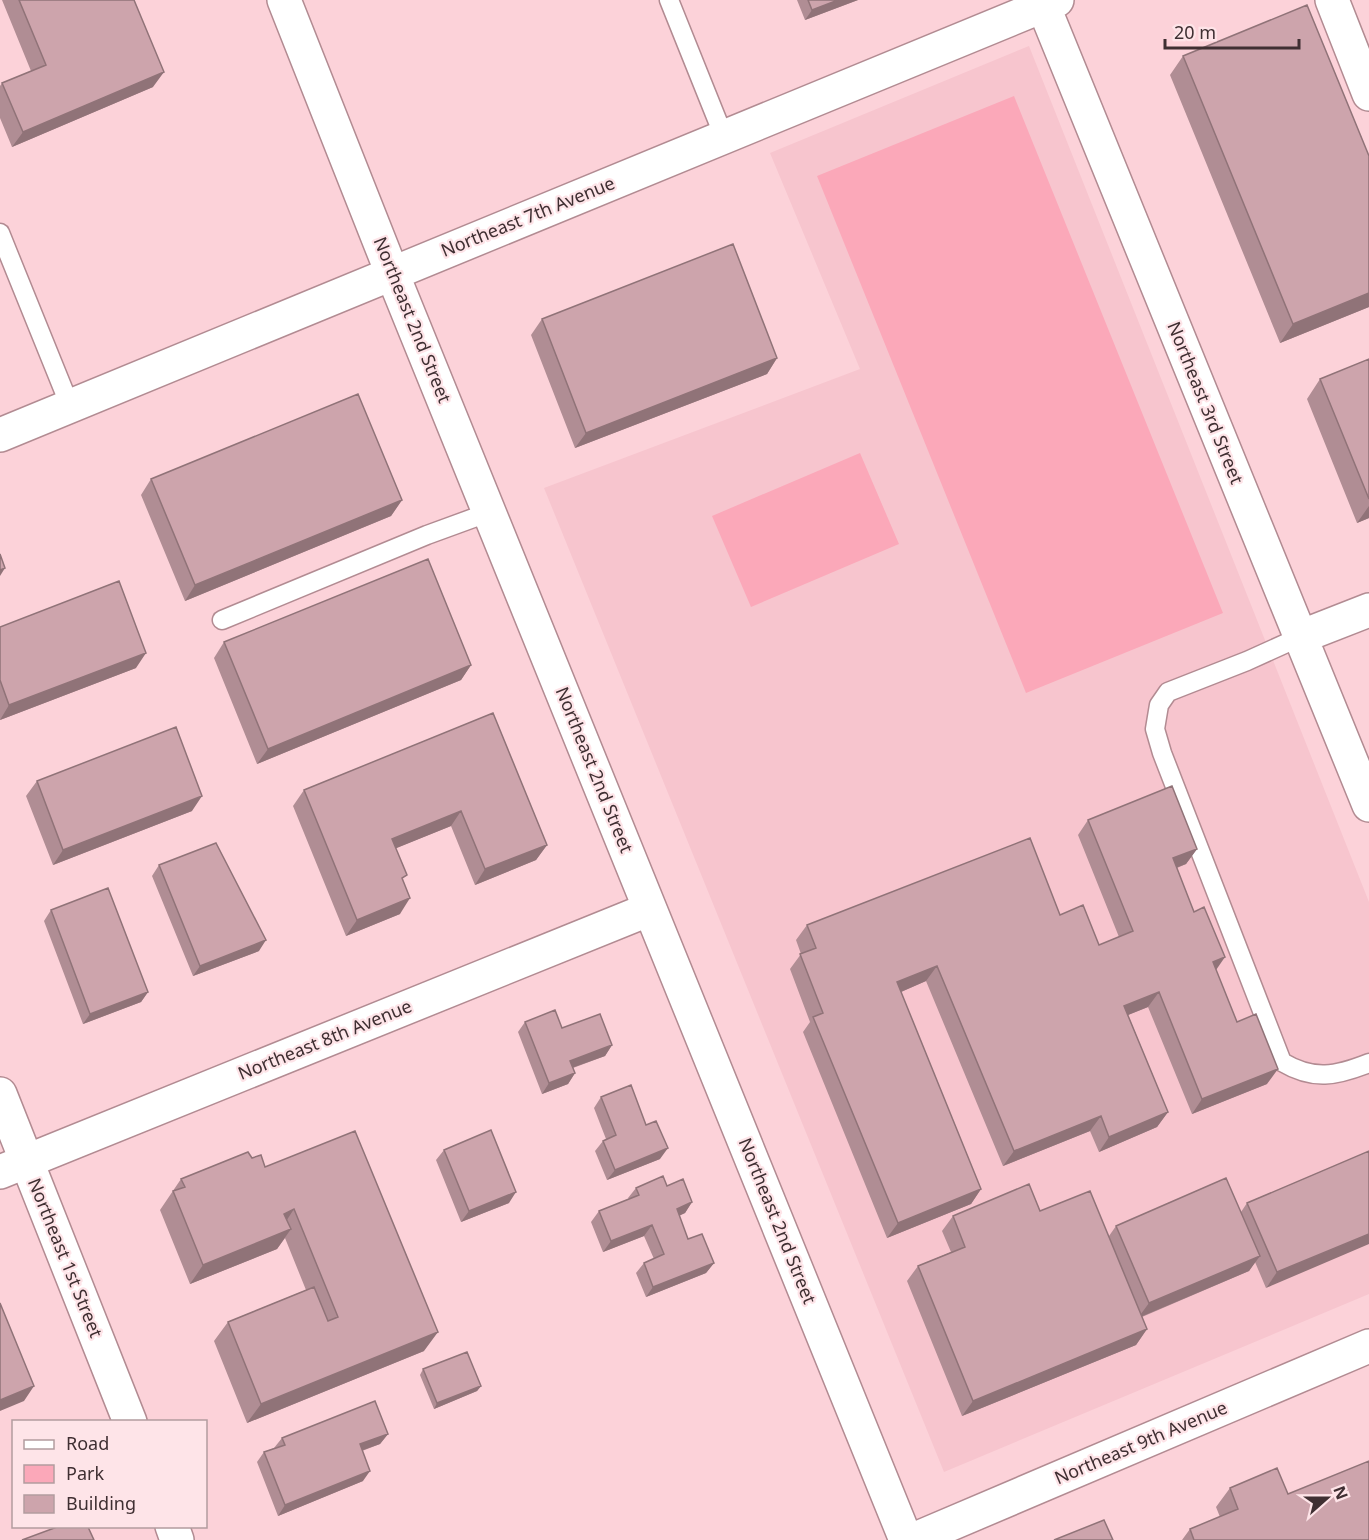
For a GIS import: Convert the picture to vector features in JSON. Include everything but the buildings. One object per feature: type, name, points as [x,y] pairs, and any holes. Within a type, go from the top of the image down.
[{"type":"street","name":"Northeast 2nd Street","points":[[284,0],[392,273],[906,1540]]},
{"type":"street","points":[[1332,0],[1369,94]]},
{"type":"street","name":"Northeast 7th Avenue","points":[[0,435],[1047,2]]},
{"type":"street","name":"Northeast 3rd Street","points":[[1047,2],[1300,638],[1369,805]]},
{"type":"street","points":[[1300,638],[1369,610]]},
{"type":"street","name":"Northeast 8th Avenue","points":[[13,1166],[650,909]]},
{"type":"street","name":"Northeast 1st Street","points":[[0,1094],[13,1166],[129,1420]]},
{"type":"street","name":"Northeast 9th Avenue","points":[[913,1540],[1369,1346]]},
{"type":"lane","points":[[669,0],[724,137]]},
{"type":"lane","points":[[0,233],[70,406]]},
{"type":"lane","points":[[222,620],[427,535],[490,512]]},
{"type":"lane","points":[[1300,638],[1168,692],[1159,705],[1155,729],[1162,753],[1282,1062],[1297,1071],[1323,1076],[1346,1072],[1369,1063]]},
{"type":"shaded area","points":[[1029,46],[1369,902],[1369,1294],[944,1472],[544,488],[860,369],[770,153]]},
{"type":"green space","points":[[1014,96],[1223,613],[1026,693],[817,176]]},
{"type":"green space","points":[[860,453],[899,544],[751,607],[712,516]]}]
